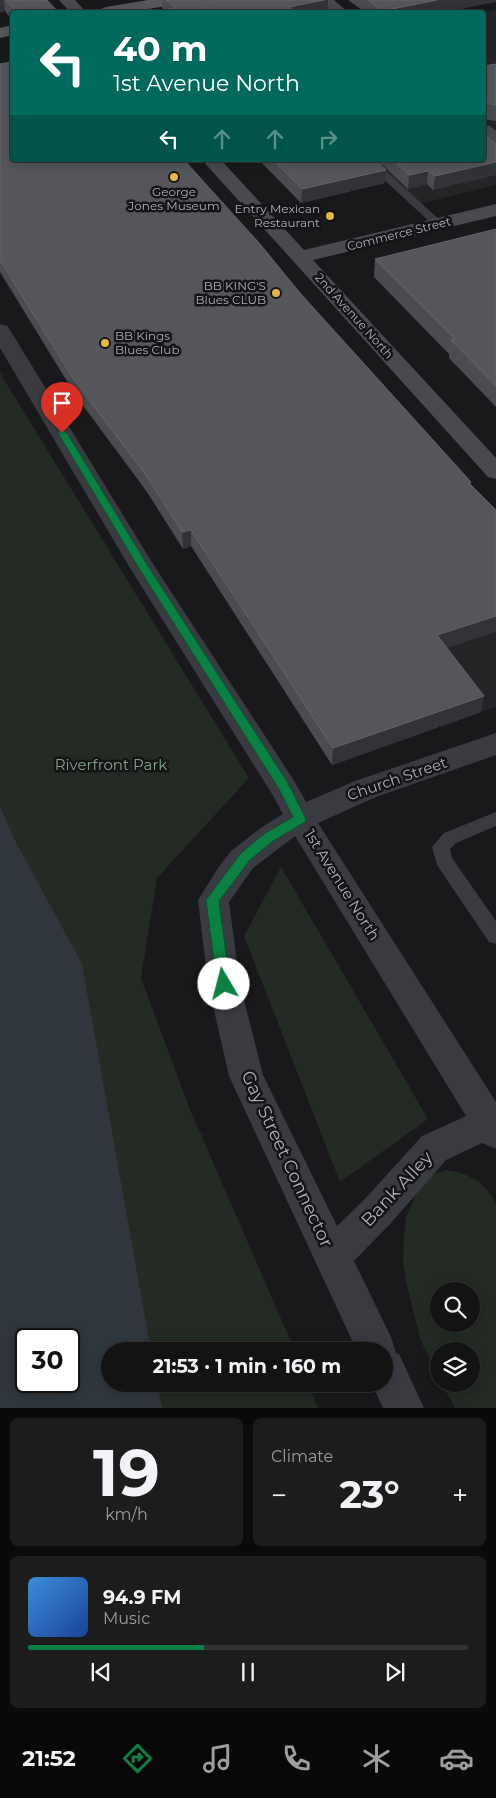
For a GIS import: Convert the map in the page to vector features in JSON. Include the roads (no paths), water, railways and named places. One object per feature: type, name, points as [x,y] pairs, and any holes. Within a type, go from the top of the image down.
[{"type":"main road","points":[[112,10],[131,4],[174,0]]},
{"type":"street","points":[[67,0],[76,10]]},
{"type":"street","points":[[324,0],[337,10]]},
{"type":"street","points":[[486,132],[496,140]]},
{"type":"street","name":"2nd Avenue North","points":[[214,162],[496,472]]},
{"type":"street","name":"Commerce Street","points":[[301,257],[496,210]]},
{"type":"street","name":"1st Avenue North","points":[[0,330],[144,568],[283,787],[300,819],[494,1124]]},
{"type":"street","name":"Church Street","points":[[300,819],[336,800],[496,744]]},
{"type":"street","name":"Gay Street Connector","points":[[300,819],[268,838],[245,856],[213,900],[224,984],[246,1076],[373,1342]]},
{"type":"street","name":"Bank Alley","points":[[332,1257],[377,1212],[434,1148],[494,1124]]},
{"type":"street","points":[[393,1385],[404,1408]]},
{"type":"lane","points":[[370,162],[438,224]]},
{"type":"lane","points":[[496,819],[450,838],[441,847],[443,860],[496,936]]},
{"type":"place","name":"George Jones Museum","points":[[174,177]]},
{"type":"place","name":"Entry Mexican Restaurant","points":[[330,216]]},
{"type":"place","name":"BB KING'S Blues CLUB","points":[[276,293]]},
{"type":"place","name":"BB Kings Blues Club","points":[[105,343]]},
{"type":"park label","name":"Riverfront Park","points":[[111,765]]}]
